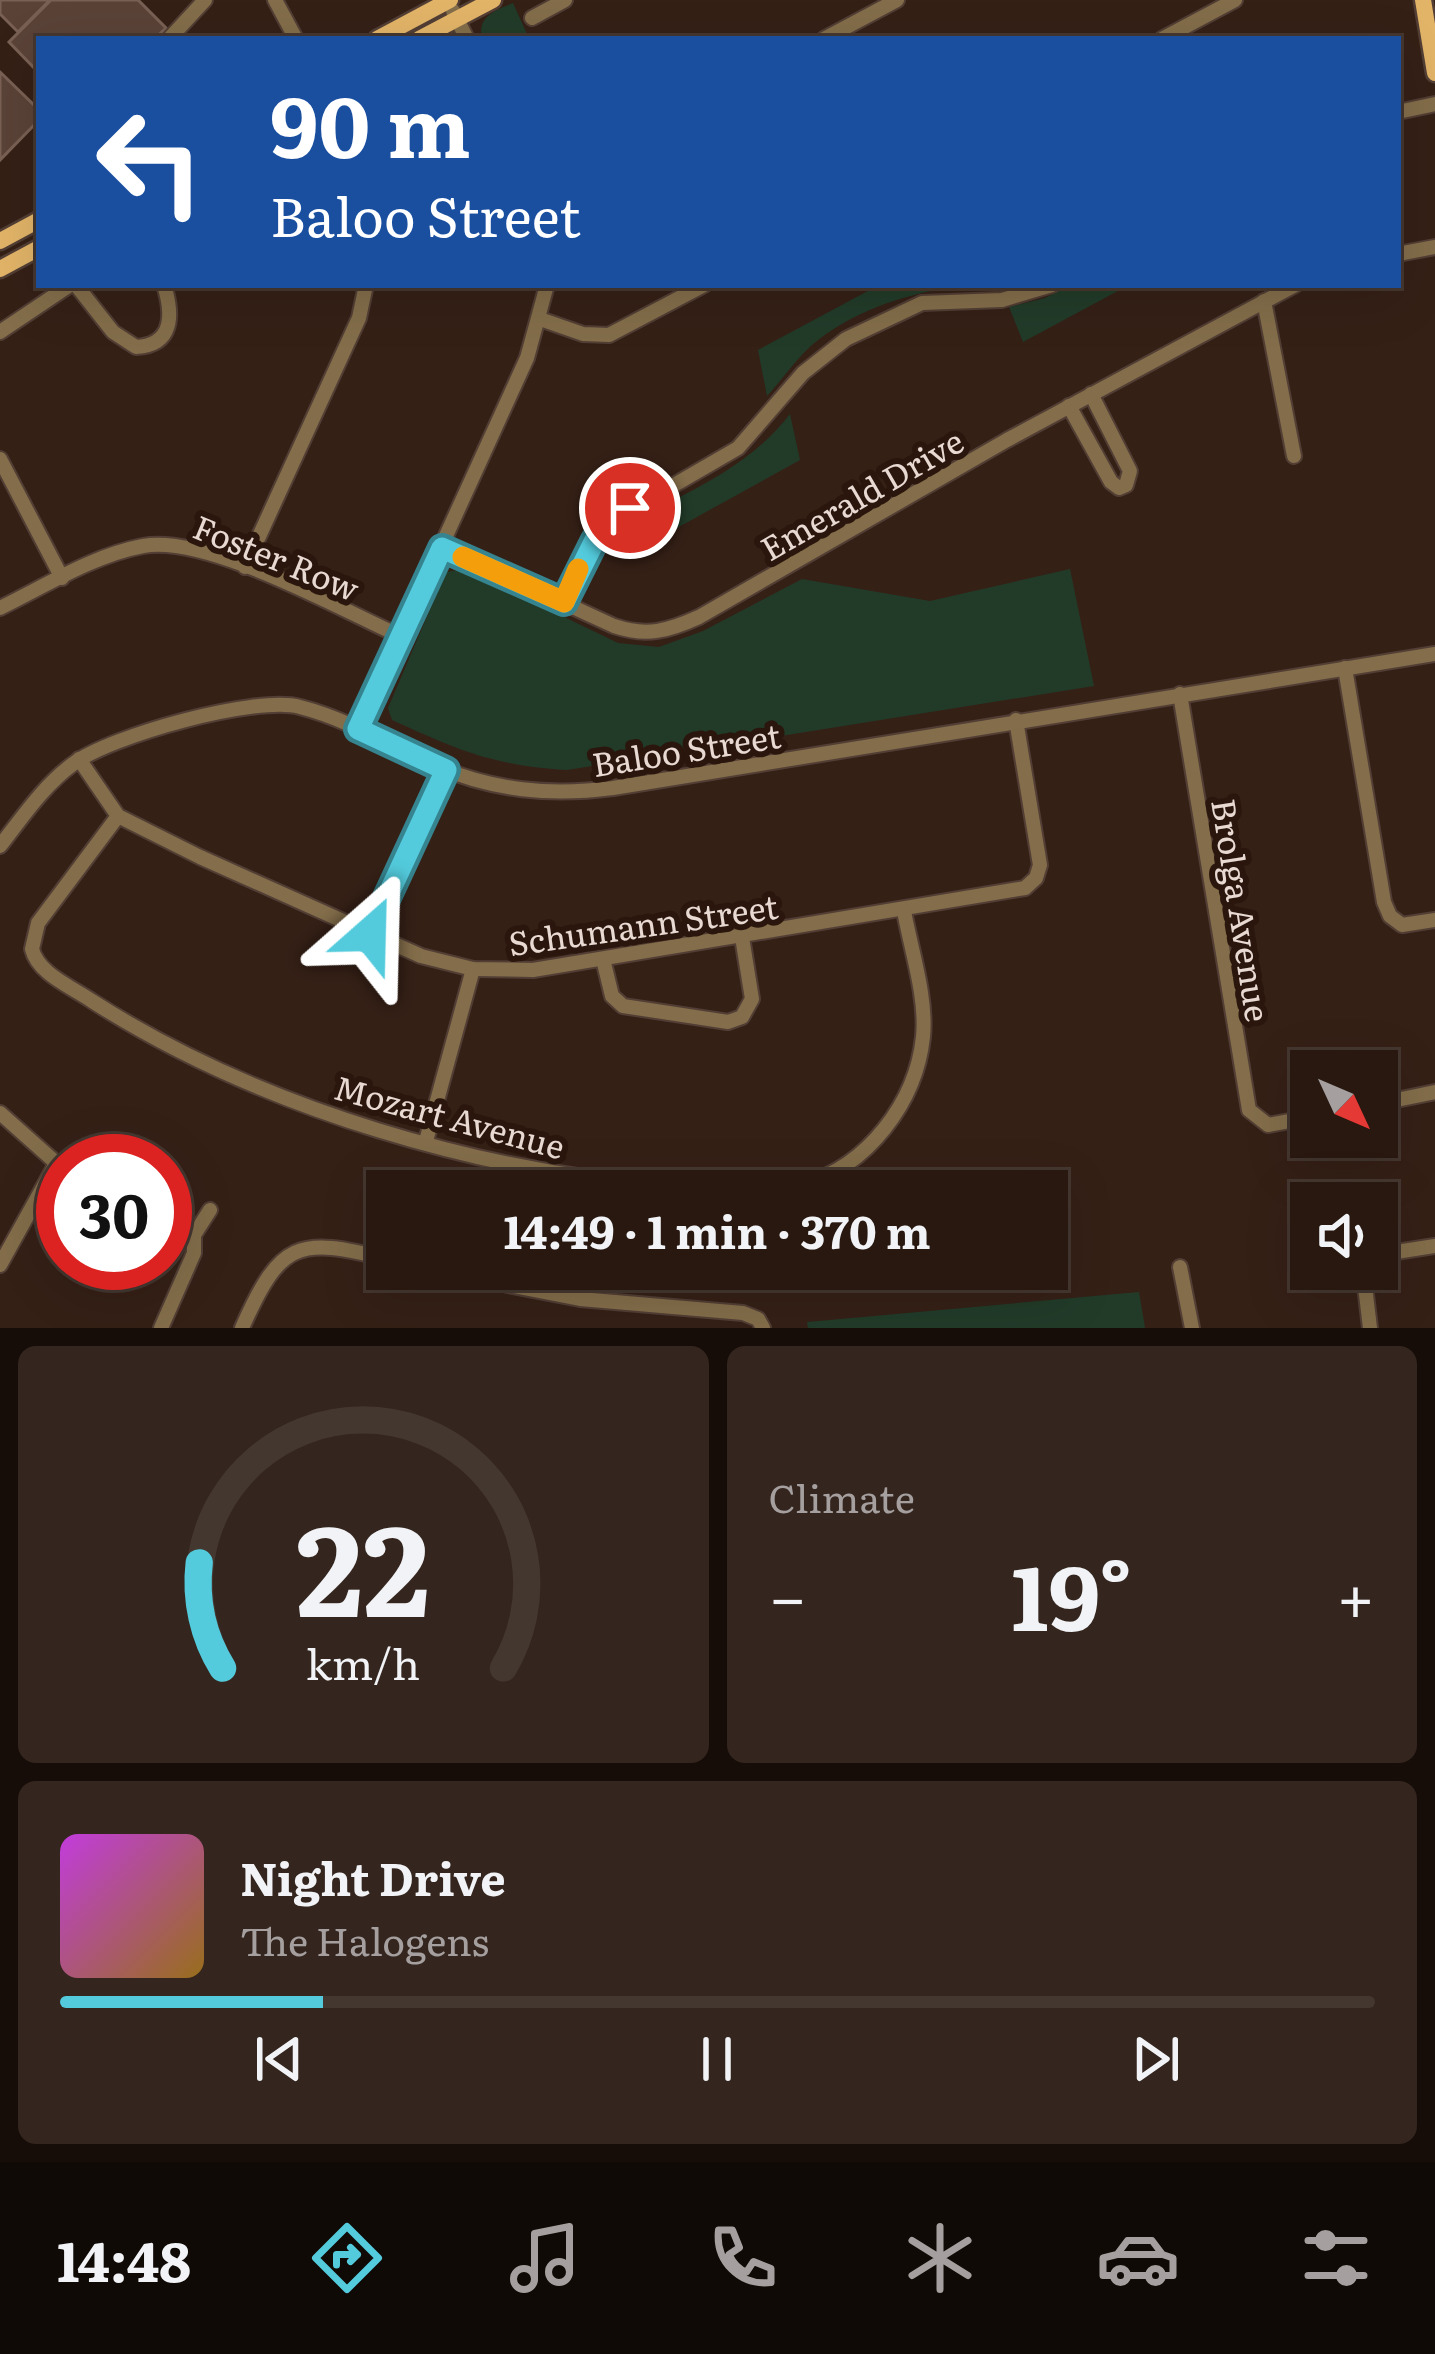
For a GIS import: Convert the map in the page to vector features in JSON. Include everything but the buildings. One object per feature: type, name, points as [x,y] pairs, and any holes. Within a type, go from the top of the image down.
[{"type":"main road","points":[[384,36],[451,6],[493,0]]},
{"type":"main road","points":[[1423,0],[1435,73]]},
{"type":"main road","points":[[422,36],[451,6]]},
{"type":"main road","points":[[0,241],[36,222]]},
{"type":"main road","points":[[0,269],[36,250]]},
{"type":"street","points":[[172,36],[205,0]]},
{"type":"street","points":[[275,0],[294,36]]},
{"type":"street","points":[[532,18],[565,0]]},
{"type":"street","points":[[830,36],[897,0]]},
{"type":"street","points":[[1168,36],[1235,0]]},
{"type":"street","points":[[451,6],[466,36]]},
{"type":"street","points":[[1401,111],[1435,104]]},
{"type":"street","points":[[1401,253],[1435,247]]},
{"type":"street","points":[[0,332],[68,288]]},
{"type":"street","points":[[76,288],[122,340],[145,347],[162,338],[170,323],[164,288]]},
{"type":"street","points":[[245,567],[359,317],[365,288]]},
{"type":"street","points":[[358,729],[527,358],[546,288]]},
{"type":"street","points":[[540,319],[583,334],[609,335],[698,288]]},
{"type":"street","points":[[564,602],[587,551],[612,521],[738,448],[803,373],[846,339],[922,303],[1002,300],[1042,288]]},
{"type":"street","name":"Emerald Drive","points":[[442,548],[628,631],[672,629],[1289,288]]},
{"type":"street","points":[[1264,301],[1294,456]]},
{"type":"street","points":[[1069,406],[1111,482],[1119,488],[1126,485],[1130,471],[1091,394]]},
{"type":"street","points":[[0,459],[62,578]]},
{"type":"street","name":"Foster Row","points":[[0,608],[122,551],[164,543],[197,547],[400,636]]},
{"type":"street","name":"Baloo Street","points":[[0,846],[33,804],[79,759],[136,735],[254,705],[295,705],[446,770],[518,790],[588,791],[1435,654]]},
{"type":"street","points":[[1346,668],[1387,910],[1402,925],[1435,920]]},
{"type":"street","name":"Brolga Avenue","points":[[1180,694],[1248,1106],[1254,1117],[1268,1125],[1290,1121]]},
{"type":"street","name":"Schumann Street","points":[[118,816],[421,956],[473,969],[533,970],[1018,892],[1036,878],[1040,866],[1016,720]]},
{"type":"street","points":[[79,759],[118,816]]},
{"type":"street","points":[[370,934],[446,770]]},
{"type":"street","name":"Mozart Avenue","points":[[118,816],[38,923],[32,949],[43,968],[131,1024],[309,1106],[426,1142],[547,1171],[645,1185],[761,1191],[817,1179],[849,1162],[879,1136],[902,1105],[915,1070],[923,1020],[904,911]]},
{"type":"street","points":[[603,959],[612,996],[623,1006],[728,1022],[742,1017],[752,999],[742,938]]},
{"type":"street","points":[[426,1142],[473,969]]},
{"type":"street","points":[[1398,1099],[1435,1092]]},
{"type":"street","points":[[0,1113],[36,1145]]},
{"type":"street","points":[[0,1265],[36,1206]]},
{"type":"street","points":[[162,1328],[194,1252],[194,1235],[210,1210]]},
{"type":"street","points":[[242,1328],[264,1282],[279,1263],[299,1250],[331,1245],[366,1254]]},
{"type":"street","points":[[1398,1252],[1435,1246]]},
{"type":"street","points":[[1180,1267],[1192,1328]]},
{"type":"street","points":[[520,1290],[743,1313],[758,1319],[763,1328]]},
{"type":"street","points":[[1365,1290],[1370,1328]]},
{"type":"green space","points":[[513,3],[528,36],[482,36],[482,25],[494,12]]},
{"type":"green space","points":[[873,288],[949,288],[897,300],[827,333],[767,396],[758,350]]},
{"type":"green space","points":[[1064,288],[1123,288],[1023,342],[1009,307]]},
{"type":"green space","points":[[790,414],[800,460],[677,528],[674,500],[737,463]]},
{"type":"green space","points":[[465,569],[618,643],[659,647],[703,631],[802,579],[930,601],[1070,569],[1094,686],[567,770],[518,764],[477,755],[416,731],[392,720],[388,708],[446,572]]},
{"type":"green space","points":[[1139,1292],[1145,1328],[808,1328],[807,1322]]},
{"type":"slow traffic","points":[[463,557],[564,602],[578,569]]},
{"type":"route","points":[[370,934],[446,770],[358,729],[442,548],[564,602],[595,540],[630,508]]}]
